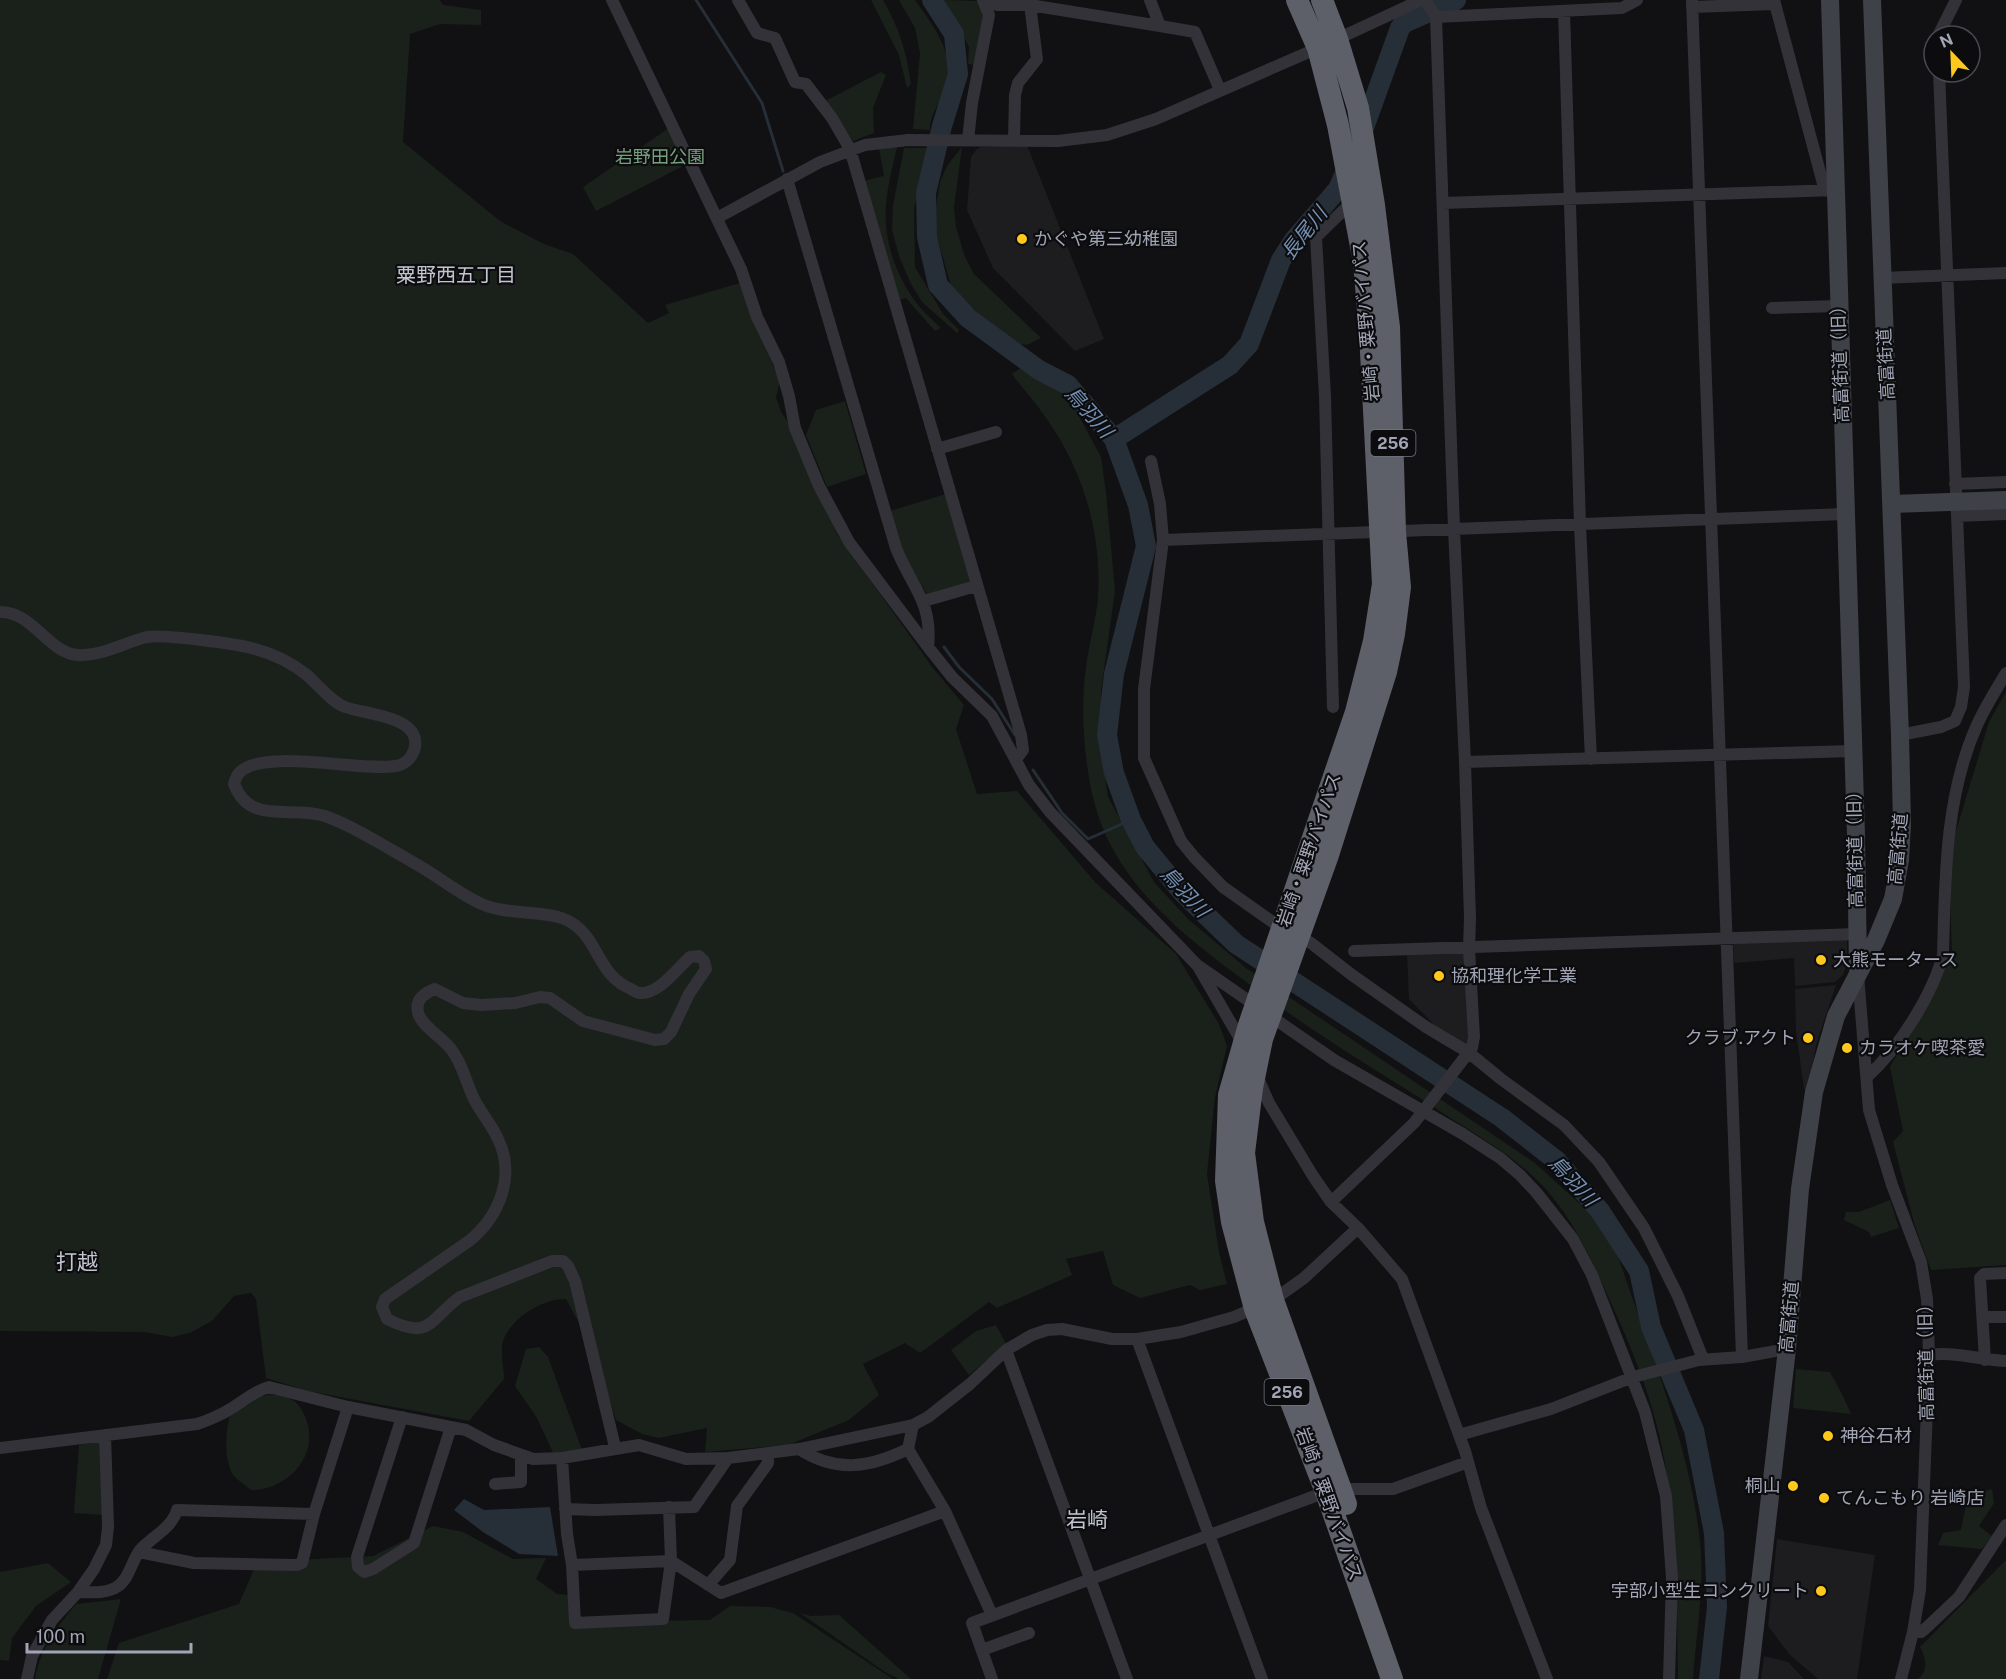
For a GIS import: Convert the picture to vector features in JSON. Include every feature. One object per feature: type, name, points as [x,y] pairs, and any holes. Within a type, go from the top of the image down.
[{"type":"highway","name":"岩崎・粟野バイパス","points":[[1264,1304],[1244,1154],[1250,1104],[1262,1038],[1328,855],[1364,714],[1383,584],[1388,532],[1389,327],[1358,108],[1328,44],[1298,0]]},
{"type":"highway","name":"岩崎・粟野バイパス","points":[[1322,0],[1341,139],[1364,262],[1388,532]]},
{"type":"highway","name":"岩崎・粟野バイパス","points":[[1364,714],[1249,1024],[1229,1095],[1226,1181],[1232,1222],[1406,1679]]},
{"type":"highway","name":"岩崎・粟野バイパス","points":[[1333,1491],[1392,1679]]},
{"type":"street","points":[[612,0],[741,269],[757,317],[778,362],[789,396],[795,428],[819,486],[849,542],[952,677],[992,716],[1029,785],[1050,812],[1197,965],[1334,1060],[1425,1111],[1500,1158],[1536,1192],[1573,1239],[1592,1275],[1634,1377],[1666,1496],[1672,1578],[1669,1679]]},
{"type":"street","points":[[738,0],[757,33],[775,38],[795,82],[806,84],[832,118],[850,149],[1021,735],[1023,750],[1016,759]]},
{"type":"street","points":[[966,140],[989,15],[983,0]]},
{"type":"street","points":[[994,0],[997,6],[1030,5],[1195,32],[1220,90]]},
{"type":"street","points":[[1150,0],[1160,26]]},
{"type":"street","points":[[1382,18],[1394,0]]},
{"type":"street","points":[[717,218],[787,179],[850,149],[880,142],[908,140],[1058,141],[1107,135],[1156,118],[1328,44],[1423,0],[1436,17],[1474,1037],[1472,1048],[1425,1111],[1331,1202]]},
{"type":"street","points":[[1436,17],[1622,8],[1637,0]]},
{"type":"street","name":"高富街道（旧）","points":[[1830,0],[1830,190],[1839,306],[1858,972],[1869,1110],[1892,1185],[1921,1262],[1927,1299],[1929,1355],[1923,1538],[1919,1594],[1913,1632],[1901,1679]]},
{"type":"street","name":"高富街道","points":[[1749,1679],[1787,1350],[1800,1189],[1814,1092],[1836,1016],[1876,940],[1893,899],[1900,860],[1902,824],[1900,735],[1872,0]]},
{"type":"street","points":[[1944,24],[1956,0]]},
{"type":"street","points":[[1443,203],[1700,196],[1830,190],[1775,2],[1692,3],[1700,196],[1725,939],[1742,1357]]},
{"type":"street","points":[[1014,139],[1015,95],[1018,83],[1037,59],[1030,5]]},
{"type":"street","points":[[1564,11],[1580,525],[1591,759]]},
{"type":"street","points":[[1900,735],[1941,727],[1955,721],[1961,707],[1964,687],[1940,84]]},
{"type":"street","points":[[787,179],[896,548],[924,601],[930,629],[928,647]]},
{"type":"street","points":[[1333,706],[1324,396],[1316,237],[1350,192]]},
{"type":"street","points":[[1881,278],[2006,273]]},
{"type":"street","points":[[1772,308],[1839,306]]},
{"type":"street","points":[[937,449],[996,432]]},
{"type":"street","points":[[1151,461],[1160,504],[1163,540],[1144,689],[1144,758],[1181,841],[1223,887],[1274,923],[1311,943],[1564,1125],[1599,1162],[1644,1228],[1678,1296],[1701,1360]]},
{"type":"street","points":[[1955,484],[2006,482]]},
{"type":"street","points":[[1956,509],[2006,500]]},
{"type":"street","points":[[1892,504],[2006,514]]},
{"type":"street","points":[[1163,540],[1845,514]]},
{"type":"street","points":[[924,601],[976,586]]},
{"type":"street","points":[[0,612],[7,612],[23,619],[63,651],[77,655],[99,652],[149,636],[254,648],[286,661],[304,673],[342,706],[402,722],[411,729],[415,739],[415,750],[409,760],[398,766],[323,762],[266,762],[250,766],[238,773],[234,784],[239,796],[251,806],[265,811],[325,816],[418,864],[482,904],[502,911],[555,916],[571,922],[584,932],[608,974],[623,986],[640,993],[656,989],[690,957],[699,956],[704,961],[706,969],[689,994],[671,1032],[664,1039],[655,1040],[582,1021],[550,998],[540,997],[515,1003],[481,1005],[463,1003],[435,989],[425,992],[418,1002],[418,1013],[424,1023],[446,1042],[457,1056],[474,1098],[498,1139],[506,1162],[503,1189],[494,1214],[481,1231],[385,1299],[382,1307],[387,1319],[407,1329],[422,1328],[435,1321],[460,1297],[552,1262],[563,1261],[575,1281],[615,1447]]},
{"type":"street","points":[[1867,1077],[1880,1065],[1906,1030],[1939,969],[1943,955],[1946,858],[1955,799],[1976,726],[2006,673]]},
{"type":"street","points":[[1465,762],[1853,751]]},
{"type":"street","points":[[1354,951],[1857,934]]},
{"type":"street","points":[[1197,965],[1241,1038],[1269,1102],[1313,1176],[1331,1202],[1358,1228],[1402,1279],[1459,1435],[1481,1508],[1547,1679]]},
{"type":"street","points":[[0,1448],[197,1424],[213,1419],[257,1390],[269,1388],[348,1407],[466,1430],[494,1445],[533,1460],[562,1458],[639,1444],[686,1459],[768,1454],[913,1425],[928,1417],[970,1384],[1006,1350],[1032,1335],[1047,1330],[1062,1329],[1112,1339],[1137,1339],[1181,1332],[1264,1304],[1304,1278],[1358,1228]]},
{"type":"street","points":[[1985,1360],[1980,1278],[1984,1274],[2006,1273]]},
{"type":"street","points":[[1984,1317],[2006,1317]]},
{"type":"street","points":[[1137,1339],[1262,1679]]},
{"type":"street","points":[[1006,1350],[1127,1679]]},
{"type":"street","points":[[1459,1435],[1551,1409],[1634,1377],[1701,1360],[1787,1350]]},
{"type":"street","points":[[1929,1355],[1946,1353],[1985,1360],[2006,1360]]},
{"type":"street","points":[[139,1552],[194,1563],[297,1565],[302,1563],[314,1514],[348,1407]]},
{"type":"street","points":[[402,1417],[357,1557],[358,1567],[364,1572],[373,1569],[414,1543],[451,1427]]},
{"type":"street","points":[[913,1425],[908,1449],[945,1511],[992,1615]]},
{"type":"street","points":[[27,1679],[32,1656],[52,1620],[78,1592],[94,1569],[106,1545],[108,1527],[105,1435]]},
{"type":"street","points":[[798,1449],[814,1459],[840,1465],[864,1465],[888,1459],[908,1449]]},
{"type":"street","points":[[708,1585],[730,1560],[737,1506],[768,1463],[768,1454]]},
{"type":"street","points":[[495,1484],[521,1482],[521,1456]]},
{"type":"street","points":[[562,1458],[575,1623],[663,1618],[671,1561],[669,1508]]},
{"type":"street","points":[[565,1509],[694,1506],[728,1458]]},
{"type":"street","points":[[992,1679],[972,1623],[1333,1491],[1393,1489],[1468,1462]]},
{"type":"street","points":[[78,1592],[97,1593],[115,1588],[123,1582],[139,1552],[174,1521],[177,1510],[314,1514]]},
{"type":"street","points":[[572,1565],[671,1561],[721,1593],[945,1511]]},
{"type":"street","points":[[1913,1632],[1921,1632],[1959,1597],[2006,1524]]},
{"type":"street","points":[[982,1650],[1029,1633]]},
{"type":"shaded area","name":"かぐや第三幼稚園","points":[[1027,145],[1104,339],[1075,351],[993,268],[967,210],[971,157],[976,150],[980,147]]},
{"type":"shaded area","name":"大熊モータース","points":[[1847,938],[1847,963],[1843,975],[1835,982],[1795,986],[1794,958],[1734,963],[1733,942]]},
{"type":"shaded area","name":"協和理化学工業","points":[[1469,951],[1468,1045],[1439,1030],[1409,999],[1407,953]]},
{"type":"shaded area","name":"クラブ.アクト","points":[[1836,985],[1816,1045],[1809,1088],[1804,1089],[1796,1031],[1795,989]]},
{"type":"shaded area","points":[[464,1499],[484,1510],[550,1507],[558,1556],[519,1554],[483,1532],[454,1510]]},
{"type":"shaded area","name":"宇部小型生コンクリート","points":[[1777,1539],[1875,1555],[1857,1679],[1818,1679],[1789,1654],[1768,1626]]},
{"type":"shaded area","points":[[1764,1656],[1788,1662],[1804,1679],[1761,1679]]},
{"type":"green space","points":[[0,0],[440,0],[443,5],[481,10],[481,25],[440,24],[410,34],[403,142],[500,221],[544,244],[573,254],[648,323],[669,313],[665,305],[740,283],[780,382],[776,397],[781,412],[800,439],[837,534],[933,668],[964,705],[956,729],[977,794],[1017,791],[1096,883],[1176,954],[1219,1024],[1227,1046],[1215,1097],[1207,1174],[1219,1252],[1227,1284],[1200,1290],[1190,1285],[1140,1298],[1113,1285],[1103,1251],[1066,1259],[1072,1275],[997,1308],[989,1302],[920,1353],[905,1343],[863,1364],[879,1395],[849,1420],[788,1445],[705,1452],[707,1428],[659,1438],[642,1434],[616,1420],[596,1355],[566,1299],[538,1306],[513,1324],[502,1345],[504,1379],[469,1421],[308,1391],[266,1378],[256,1299],[251,1293],[234,1296],[212,1321],[190,1333],[172,1337],[145,1332],[0,1331]]},
{"type":"green space","points":[[871,0],[883,0],[898,31],[905,51],[911,84],[907,88],[899,55]]},
{"type":"green space","points":[[899,0],[915,0],[936,31],[946,54],[948,78],[945,91],[933,113],[930,130],[913,129],[920,53],[915,28]]},
{"type":"green space","points":[[944,0],[980,1],[984,26],[975,65],[968,64],[969,47]]},
{"type":"green space","points":[[881,72],[886,75],[873,108],[874,133],[853,141],[825,101]]},
{"type":"green space","name":"岩野田公園","points":[[669,128],[687,164],[596,211],[583,187]]},
{"type":"green space","points":[[897,147],[887,199],[886,218],[889,244],[908,291],[941,328],[935,331],[906,298],[898,300],[863,181],[884,176],[879,149]]},
{"type":"green space","points":[[962,147],[954,207],[956,227],[965,257],[974,274],[1041,338],[1027,345],[1010,343],[952,289],[935,230],[935,213],[940,182],[947,166]]},
{"type":"green space","points":[[904,148],[929,148],[914,209],[915,267],[943,314],[959,330],[957,333],[922,302],[899,256],[892,230],[893,205]]},
{"type":"green space","points":[[1024,366],[1068,396],[1101,457],[1115,591],[1101,691],[1102,758],[1108,797],[1154,882],[1188,919],[1246,968],[1535,1163],[1591,1214],[1617,1253],[1678,1432],[1695,1505],[1700,1542],[1701,1576],[1693,1679],[1678,1679],[1676,1568],[1672,1513],[1660,1437],[1641,1374],[1616,1314],[1585,1249],[1559,1205],[1537,1180],[1502,1152],[1310,1028],[1199,946],[1157,908],[1138,886],[1121,863],[1107,838],[1093,799],[1084,731],[1086,667],[1098,597],[1097,550],[1093,526],[1080,480],[1059,438],[1012,374]]},
{"type":"green space","points":[[845,401],[866,474],[827,487],[806,435],[816,410]]},
{"type":"green space","points":[[946,494],[973,588],[931,601],[905,557],[890,511]]},
{"type":"green space","points":[[2006,692],[2006,1265],[1931,1270],[1915,1226],[1893,1142],[1903,1131],[1890,1067],[1952,955],[1949,854],[1989,722]]},
{"type":"green space","points":[[1890,1200],[1899,1228],[1871,1237],[1869,1232],[1844,1220],[1846,1212],[1859,1212]]},
{"type":"green space","points":[[996,1325],[1006,1344],[969,1375],[951,1350],[976,1331]]},
{"type":"green space","points":[[539,1347],[548,1357],[582,1450],[554,1455],[537,1418],[515,1386],[526,1349]]},
{"type":"green space","points":[[1796,1369],[1830,1372],[1851,1414],[1793,1408]]},
{"type":"green space","points":[[276,1394],[293,1400],[304,1413],[308,1425],[307,1450],[303,1461],[287,1478],[264,1489],[251,1490],[233,1475],[230,1468],[227,1436],[230,1414],[255,1397]]},
{"type":"green space","points":[[99,1440],[102,1443],[102,1515],[74,1513],[79,1445]]},
{"type":"green space","points":[[1992,1489],[1994,1503],[1979,1526],[1992,1536],[1982,1549],[1938,1545],[1943,1533],[1961,1530],[1968,1495]]},
{"type":"green space","points":[[433,1526],[463,1532],[513,1559],[546,1558],[536,1579],[557,1594],[571,1595],[573,1622],[710,1620],[730,1606],[770,1607],[793,1613],[893,1679],[107,1679],[119,1643],[239,1604],[257,1562],[373,1556]]},
{"type":"green space","points":[[2006,1560],[2006,1679],[1918,1679],[1925,1668],[1924,1656],[1920,1647]]},
{"type":"green space","points":[[48,1563],[71,1582],[36,1606],[12,1638],[9,1661],[0,1660],[0,1572]]},
{"type":"green space","points":[[121,1599],[98,1679],[35,1679],[45,1648],[76,1604]]},
{"type":"green space","points":[[800,1613],[811,1616],[839,1615],[911,1679],[899,1679],[885,1672]]},
{"type":"waterway","points":[[696,0],[762,103],[783,171]]},
{"type":"waterway","name":"鳥羽川","points":[[932,0],[954,34],[958,74],[942,126],[926,193],[927,237],[938,285],[968,318],[1039,370],[1068,385],[1114,439],[1138,505],[1146,546],[1114,674],[1107,735],[1114,773],[1131,820],[1145,847],[1182,892],[1236,944],[1502,1118],[1557,1161],[1600,1211],[1639,1271],[1651,1327],[1694,1430],[1714,1533],[1717,1607],[1709,1679]]},
{"type":"waterway","name":"長尾川","points":[[1361,136],[1400,28],[1404,23],[1456,0]]},
{"type":"waterway","name":"長尾川","points":[[1114,439],[1230,365],[1249,344],[1281,260],[1294,240],[1338,189],[1348,166]]},
{"type":"waterway","points":[[944,647],[959,667],[992,699],[1015,735]]},
{"type":"waterway","points":[[1033,770],[1062,813],[1088,839],[1131,820]]},
{"type":"place","name":"かぐや第三幼稚園","points":[[1022,239]]},
{"type":"place","name":"大熊モータース","points":[[1821,960]]},
{"type":"place","name":"協和理化学工業","points":[[1439,976]]},
{"type":"place","name":"クラブ.アクト","points":[[1808,1038]]},
{"type":"place","name":"カラオケ喫茶愛","points":[[1847,1048]]},
{"type":"place","name":"神谷石材","points":[[1828,1436]]},
{"type":"place","name":"桐山","points":[[1793,1486]]},
{"type":"place","name":"てんこもり 岩崎店","points":[[1824,1498]]},
{"type":"place","name":"宇部小型生コンクリート","points":[[1821,1591]]},
{"type":"district","name":"粟野西五丁目","points":[[456,275]]},
{"type":"district","name":"打越","points":[[77,1262]]},
{"type":"district","name":"岩崎","points":[[1087,1520]]}]
